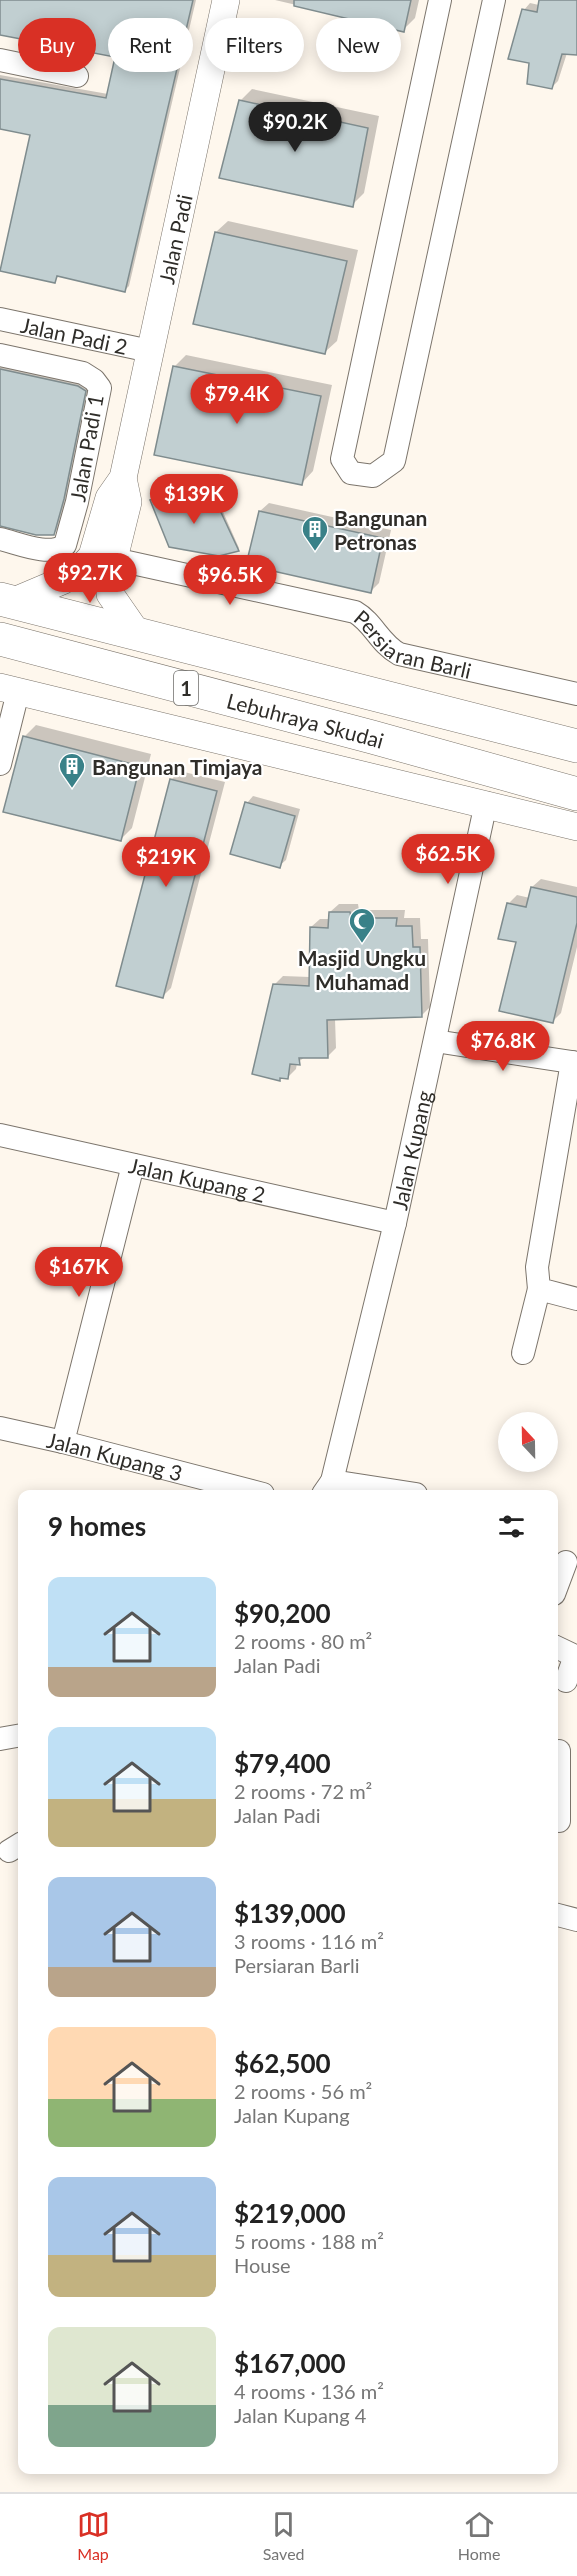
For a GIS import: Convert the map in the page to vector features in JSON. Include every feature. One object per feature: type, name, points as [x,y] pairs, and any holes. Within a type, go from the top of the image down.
[{"type":"highway","name":"Lebuhraya Skudai","points":[[6,600],[577,746]]},
{"type":"highway","name":"Lebuhraya Skudai","points":[[0,639],[372,737],[577,794]]},
{"type":"highway","points":[[372,737],[421,736],[577,772]]},
{"type":"street","name":"Jalan Padi","points":[[6,600],[64,580],[82,567],[92,556],[109,498],[123,478],[226,0]]},
{"type":"street","points":[[440,0],[342,459],[351,473],[373,476],[394,461],[494,0]]},
{"type":"street","points":[[0,60],[77,76]]},
{"type":"street","name":"Jalan Padi 2","points":[[0,320],[150,351]]},
{"type":"street","name":"Jalan Padi 1","points":[[0,356],[83,373],[94,380],[100,388],[77,502],[65,545],[60,549],[49,550],[0,539]]},
{"type":"street","name":"Jalan Padi","points":[[123,478],[128,502],[109,579],[110,594],[137,633]]},
{"type":"street","name":"Persiaran Barli","points":[[114,559],[355,612],[364,618],[386,647],[399,654],[577,694]]},
{"type":"street","points":[[0,764],[9,689],[486,803],[577,827]]},
{"type":"street","name":"Jalan Kupang","points":[[328,1487],[395,1223],[486,803]]},
{"type":"street","points":[[435,1041],[575,1062],[537,1267],[539,1289],[523,1353]]},
{"type":"street","name":"Jalan Kupang 2","points":[[0,1135],[395,1223]]},
{"type":"street","points":[[63,1442],[133,1165]]},
{"type":"street","points":[[539,1289],[577,1299]]},
{"type":"street","name":"Jalan Kupang 3","points":[[0,1428],[249,1490]]},
{"type":"street","points":[[328,1487],[366,1490]]},
{"type":"street","points":[[558,1582],[565,1561]]},
{"type":"street","points":[[558,1648],[575,1656],[566,1681]]},
{"type":"street","points":[[0,1739],[18,1736]]},
{"type":"street","points":[[563,1751],[563,1822]]},
{"type":"street","points":[[558,1915],[577,1920]]},
{"type":"building","points":[[0,0],[193,0],[189,18],[108,18],[108,56],[96,53],[96,18],[18,18],[18,38],[0,35]]},
{"type":"building","points":[[294,0],[411,0],[404,32],[401,31],[401,18],[345,18],[294,6]]},
{"type":"building","points":[[539,0],[577,0],[577,55],[562,54],[552,89],[527,84],[529,63],[508,59],[522,9],[537,12]]},
{"type":"building","points":[[112,72],[176,72],[125,292],[57,276],[55,283],[0,271],[30,135],[0,129],[0,79],[106,98]]},
{"type":"building","points":[[239,100],[368,128],[353,207],[219,178]]},
{"type":"building","points":[[215,232],[347,261],[325,354],[193,324]]},
{"type":"building","points":[[173,366],[321,396],[302,485],[154,455]]},
{"type":"building","points":[[0,369],[78,386],[86,391],[64,499],[54,535],[36,535],[0,526]]},
{"type":"building","points":[[170,493],[218,506],[239,551],[219,556],[169,547],[150,500]]},
{"type":"building","name":"Bangunan Petronas","points":[[259,511],[383,538],[371,593],[246,565]]},
{"type":"building","name":"Bangunan Timjaya","points":[[23,736],[140,766],[121,841],[3,812]]},
{"type":"building","points":[[170,779],[217,791],[163,998],[116,986]]},
{"type":"building","points":[[245,802],[295,816],[280,868],[230,854]]},
{"type":"building","points":[[531,887],[577,897],[577,923],[553,1023],[499,1011],[516,942],[498,939],[507,903],[526,907]]},
{"type":"building","points":[[329,912],[350,912],[351,918],[397,918],[396,926],[412,926],[413,947],[420,947],[422,1017],[327,1020],[328,1058],[299,1058],[300,1065],[290,1064],[288,1079],[280,1078],[280,1081],[252,1074],[273,984],[309,986],[310,927],[328,928]]},
{"type":"place","name":"Bangunan Petronas","points":[[315,552]]},
{"type":"place","name":"Bangunan Timjaya","points":[[72,789]]},
{"type":"place","name":"Masjid Ungku Muhamad","points":[[362,944]]}]
